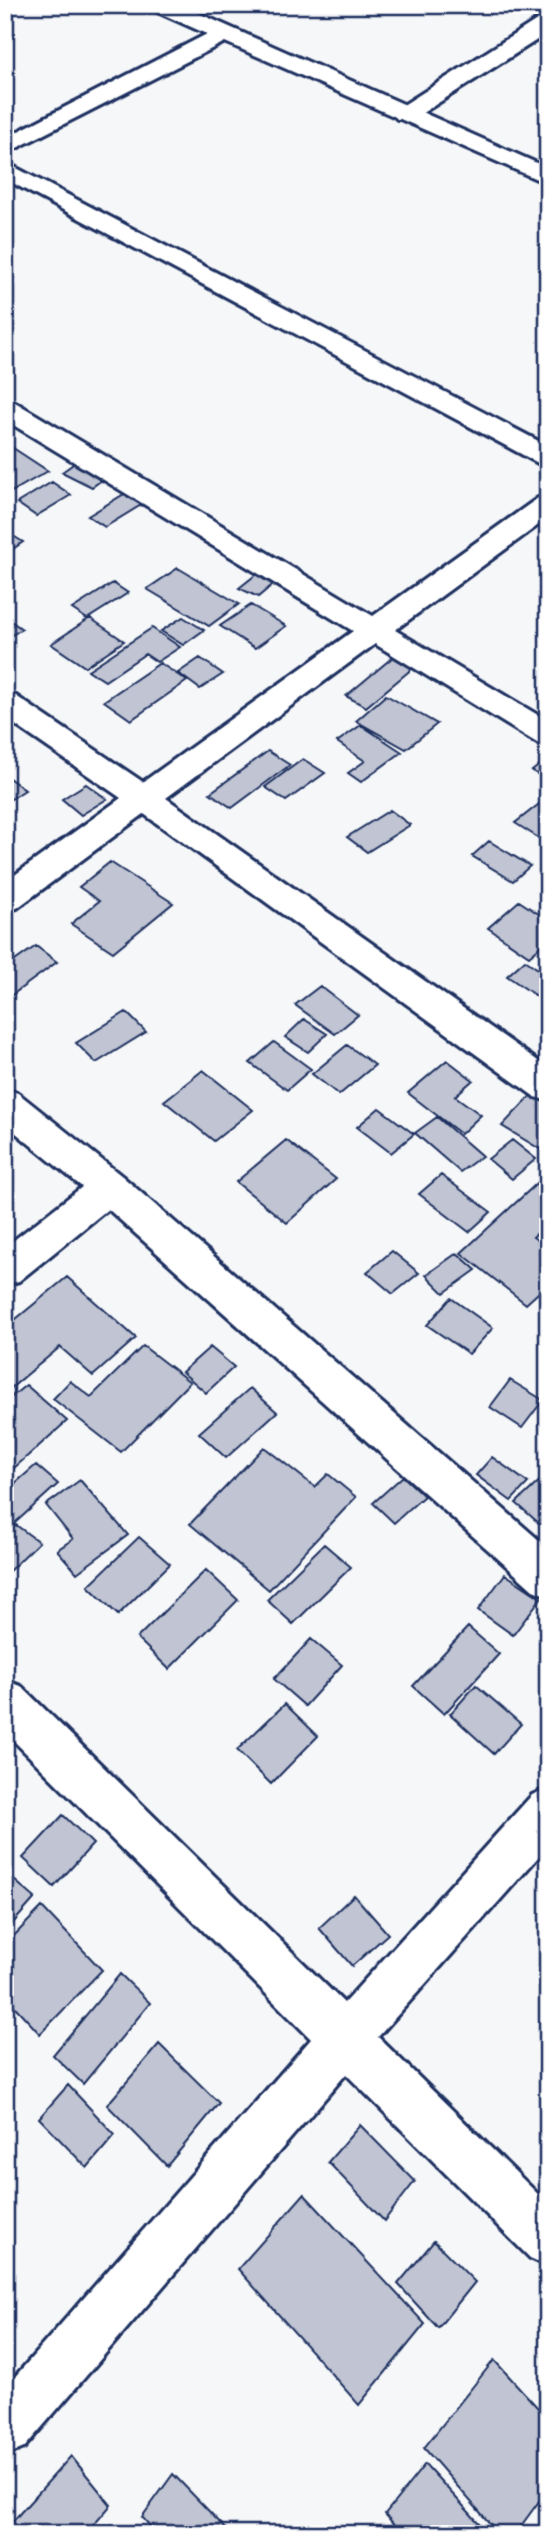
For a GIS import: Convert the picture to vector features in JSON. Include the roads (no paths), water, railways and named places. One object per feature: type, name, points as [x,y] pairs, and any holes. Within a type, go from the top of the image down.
[{"type":"street","points":[[161,5],[548,177]]},
{"type":"street","points":[[405,114],[548,23]]},
{"type":"street","points":[[5,147],[225,33]]},
{"type":"street","points":[[5,169],[548,457]]},
{"type":"street","points":[[5,408],[548,735]]},
{"type":"street","points":[[5,899],[548,504]]},
{"type":"street","points":[[5,704],[145,799],[548,1087]]},
{"type":"street","points":[[5,1103],[109,1187],[548,1576]]},
{"type":"street","points":[[5,1269],[109,1187]]},
{"type":"street","points":[[5,1701],[548,2240]]},
{"type":"street","points":[[5,2428],[344,2039],[548,1811]]}]
